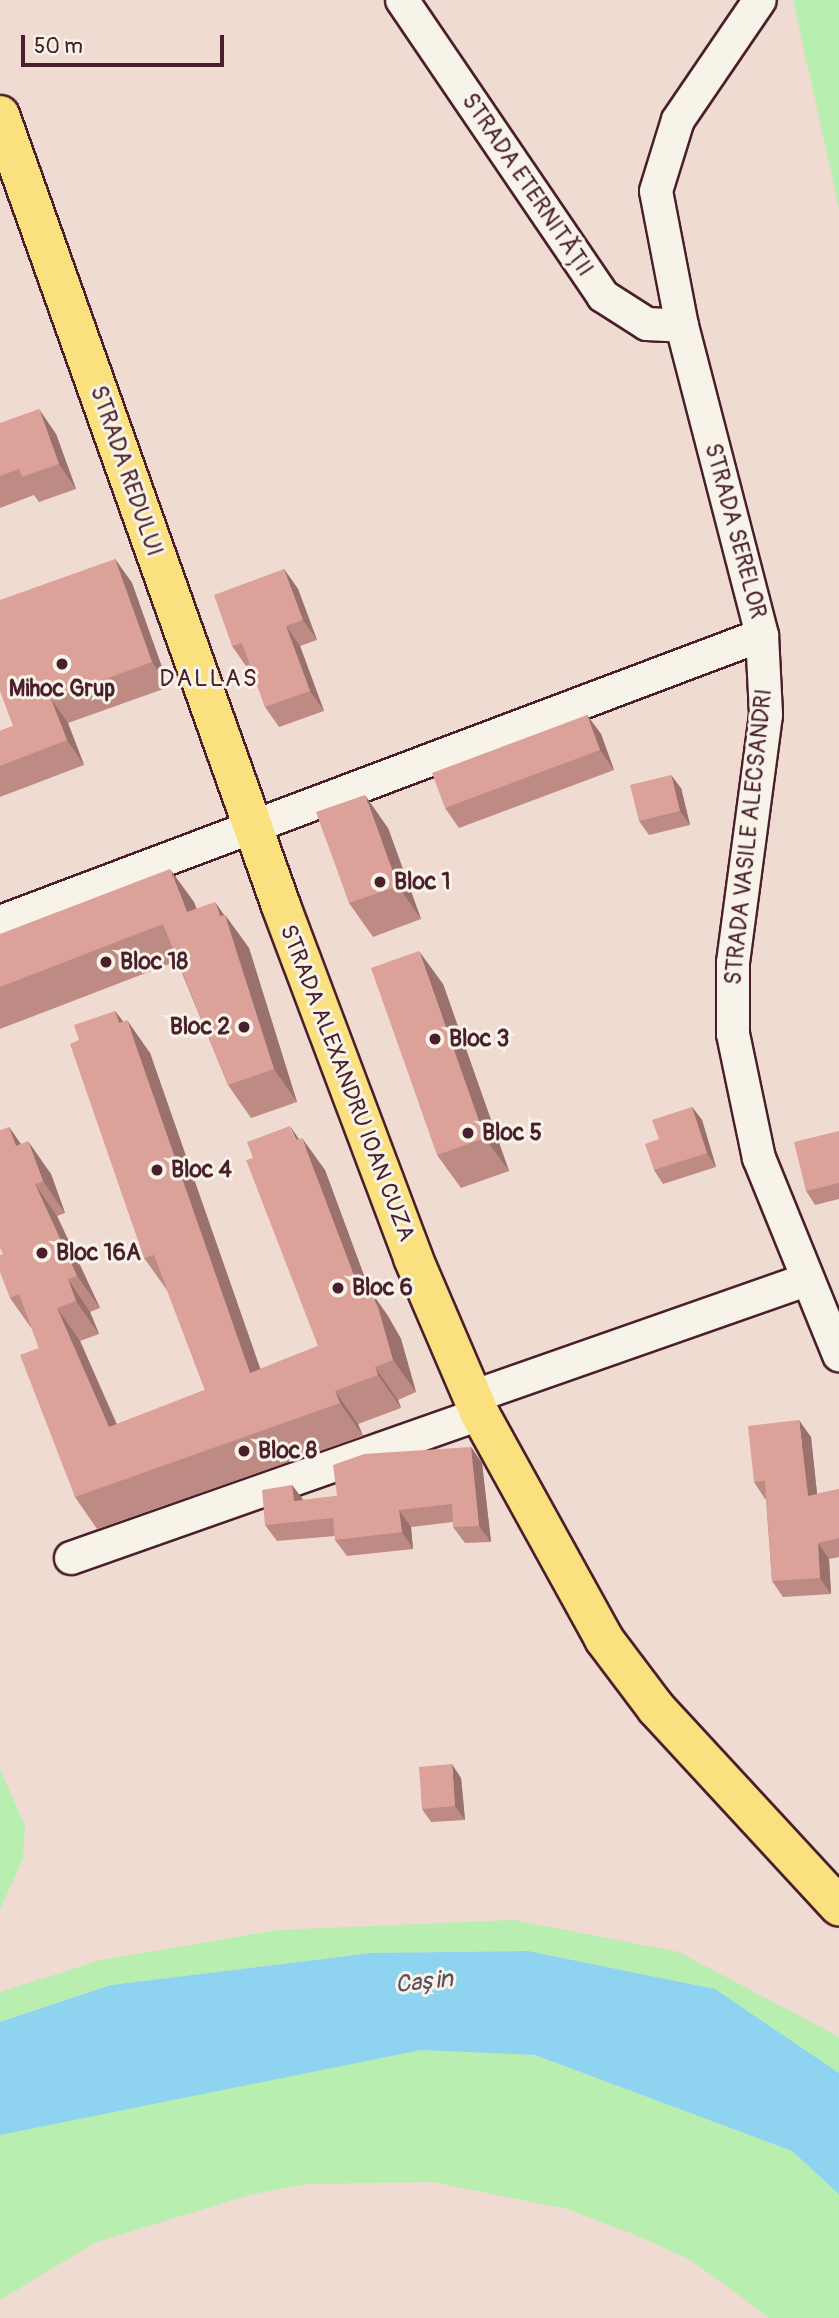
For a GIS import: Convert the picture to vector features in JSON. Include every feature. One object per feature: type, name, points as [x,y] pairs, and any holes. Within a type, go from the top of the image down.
[{"type":"main road","name":"STRADA REDULUI","points":[[0,115],[252,827]]},
{"type":"main road","name":"STRADA ALEXANDRU IOAN CUZA","points":[[252,827],[412,1258],[476,1406],[604,1639],[656,1708],[839,1906]]},
{"type":"street","name":"STRADA ETERNITĂȚII","points":[[402,0],[603,296],[647,324],[682,326]]},
{"type":"street","name":"STRADA SERELOR","points":[[0,922],[762,635],[682,326],[658,218],[659,166],[678,120],[760,0]]},
{"type":"street","name":"STRADA VASILE ALECSANDRI","points":[[762,635],[766,715],[737,923],[733,1034],[759,1158],[806,1280],[839,1355]]},
{"type":"street","points":[[71,1558],[806,1280]]},
{"type":"green space","points":[[793,0],[839,0],[839,208]]},
{"type":"green space","points":[[0,1769],[25,1826],[23,1859],[0,1909]]},
{"type":"green space","points":[[514,1920],[679,1952],[839,2037],[839,2073],[715,1989],[528,1951],[371,1953],[111,1985],[0,2022],[0,1992],[101,1960],[277,1930]]},
{"type":"green space","points":[[421,2050],[535,2055],[792,2151],[839,2194],[839,2318],[770,2318],[689,2259],[633,2234],[567,2209],[432,2182],[308,2184],[253,2194],[96,2242],[0,2300],[0,2135]]},
{"type":"water","name":"Cașin","points":[[528,1951],[715,1989],[839,2073],[839,2194],[792,2151],[535,2055],[421,2050],[0,2135],[0,2022],[111,1985],[371,1953]]},
{"type":"building","points":[[39,409],[59,464],[22,477],[19,469],[0,476],[0,423]]},
{"type":"building","points":[[115,559],[152,662],[51,699],[67,740],[0,766],[0,731],[13,726],[0,691],[0,600]]},
{"type":"building","points":[[284,569],[303,620],[286,626],[310,691],[265,707],[242,643],[232,646],[214,595]]},
{"type":"building","points":[[587,715],[600,750],[445,808],[432,773]]},
{"type":"building","points":[[671,775],[680,811],[639,821],[630,785]]},
{"type":"building","points":[[365,795],[398,886],[349,903],[316,812]]},
{"type":"building","points":[[170,869],[187,912],[215,902],[220,916],[225,915],[274,1069],[228,1085],[163,924],[0,987],[0,934]]},
{"type":"building","points":[[419,951],[485,1138],[437,1155],[371,968]]},
{"type":"building","points":[[115,1011],[119,1023],[127,1020],[250,1373],[318,1346],[246,1160],[253,1158],[247,1142],[290,1126],[295,1140],[302,1138],[358,1286],[366,1283],[378,1307],[393,1360],[375,1367],[378,1375],[335,1391],[340,1403],[75,1497],[20,1355],[39,1348],[19,1294],[10,1298],[0,1272],[0,1255],[3,1254],[0,1248],[0,1130],[9,1127],[16,1146],[28,1141],[43,1181],[35,1184],[77,1276],[68,1279],[76,1301],[57,1308],[109,1427],[205,1390],[154,1255],[144,1258],[70,1044],[79,1040],[74,1025]]},
{"type":"building","points":[[692,1107],[707,1153],[654,1170],[645,1144],[659,1139],[652,1120]]},
{"type":"building","points":[[839,1131],[839,1183],[806,1191],[794,1142]]},
{"type":"building","points":[[799,1420],[808,1496],[839,1489],[839,1538],[818,1543],[820,1578],[772,1581],[765,1481],[754,1482],[748,1426]]},
{"type":"building","points":[[471,1447],[479,1526],[453,1527],[452,1504],[399,1510],[402,1532],[335,1540],[333,1518],[265,1525],[262,1490],[292,1485],[294,1501],[337,1496],[333,1465],[364,1454]]},
{"type":"building","points":[[452,1764],[455,1806],[422,1809],[419,1767]]},
{"type":"place","name":"Mihoc Grup","points":[[62,664]]},
{"type":"place","name":"Bloc 1","points":[[380,882]]},
{"type":"place","name":"Bloc 18","points":[[106,962]]},
{"type":"place","name":"Bloc 2","points":[[244,1027]]},
{"type":"place","name":"Bloc 3","points":[[435,1039]]},
{"type":"place","name":"Bloc 5","points":[[468,1133]]},
{"type":"place","name":"Bloc 4","points":[[157,1170]]},
{"type":"place","name":"Bloc 16A","points":[[42,1253]]},
{"type":"place","name":"Bloc 6","points":[[338,1288]]},
{"type":"place","name":"Bloc 8","points":[[244,1451]]},
{"type":"district","name":"DALLAS","points":[[209,679]]}]
